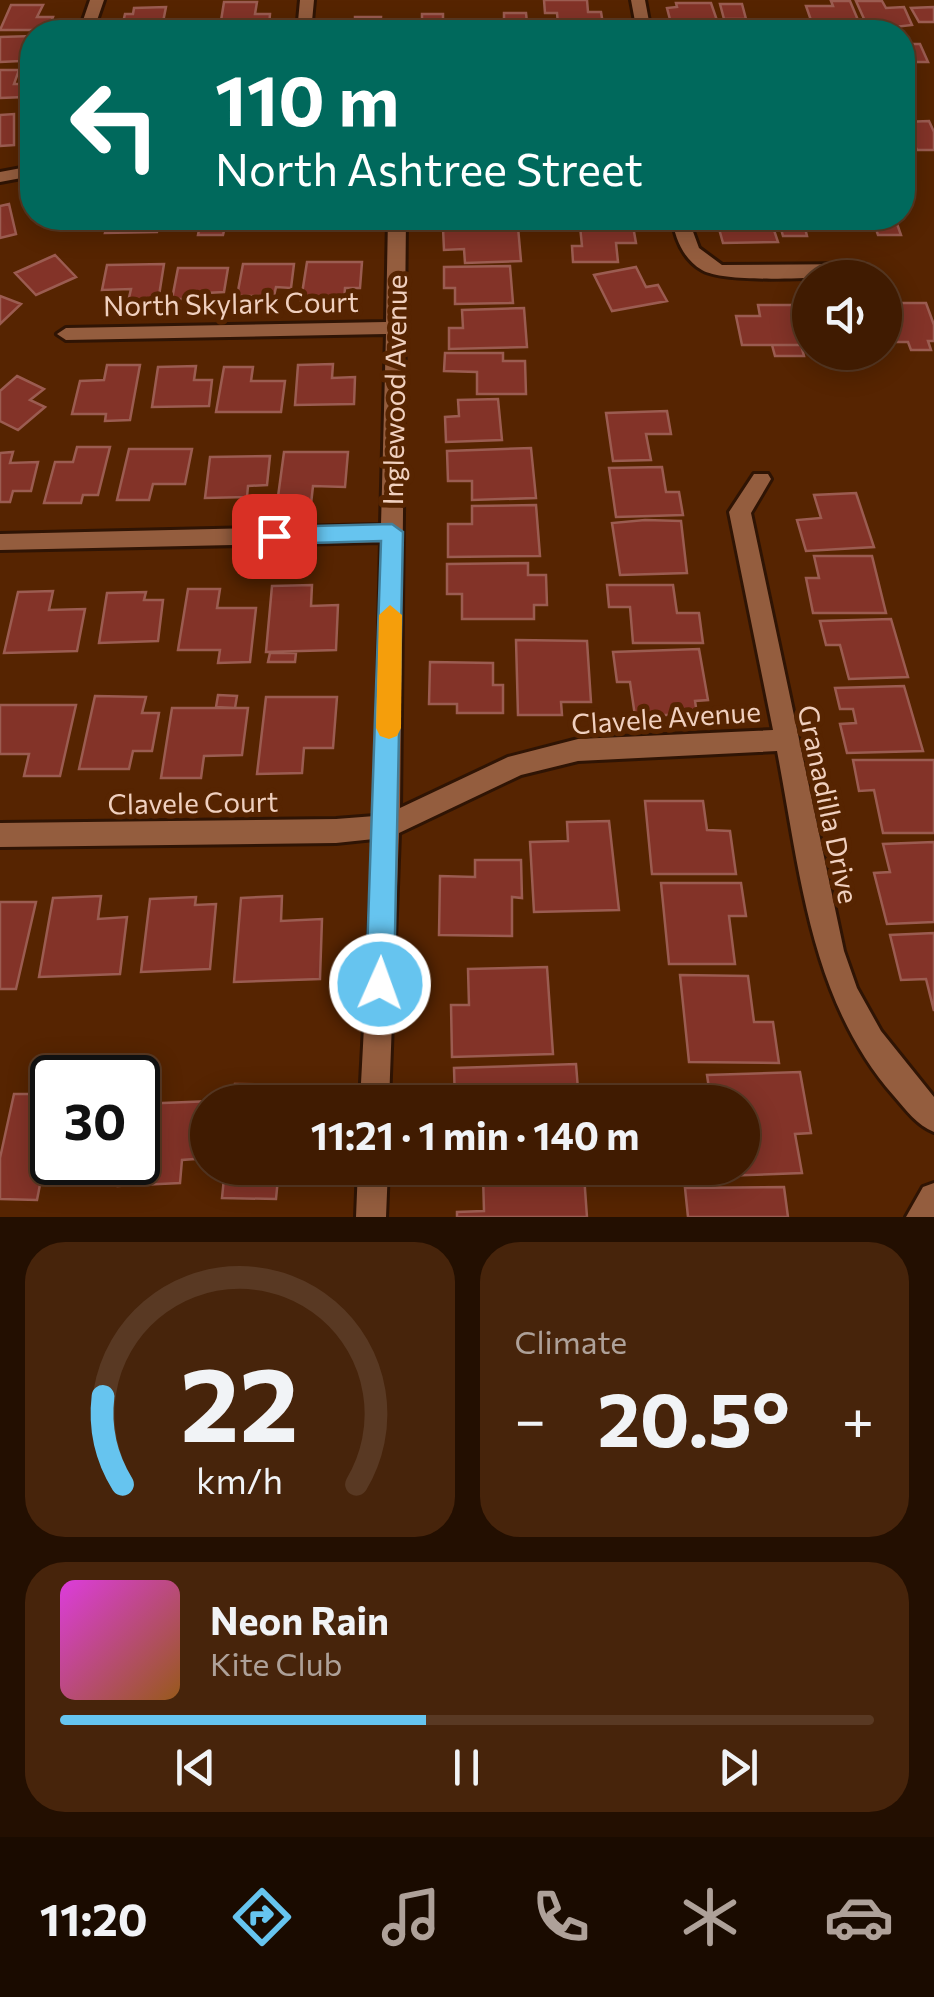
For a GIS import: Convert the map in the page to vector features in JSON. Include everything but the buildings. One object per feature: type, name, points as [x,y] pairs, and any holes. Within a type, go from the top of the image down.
[{"type":"street","name":"Inglewood Avenue","points":[[377,1085],[387,826],[397,230]]},
{"type":"street","points":[[682,230],[685,243],[699,263],[719,271],[792,270]]},
{"type":"street","name":"North Skylark Court","points":[[66,334],[396,328]]},
{"type":"street","name":"Granadilla Drive","points":[[761,478],[740,512],[837,975],[881,1060],[934,1117]]},
{"type":"street","points":[[0,542],[392,532]]},
{"type":"street","name":"Clavele Avenue","points":[[387,826],[517,765],[578,750],[785,740]]},
{"type":"street","name":"Clavele Court","points":[[0,835],[387,826]]},
{"type":"street","points":[[371,1217],[372,1185]]},
{"type":"street","points":[[921,1217],[934,1198]]},
{"type":"slow traffic","points":[[389,728],[390,615]]},
{"type":"route","points":[[274,536],[392,532],[380,984]]}]
